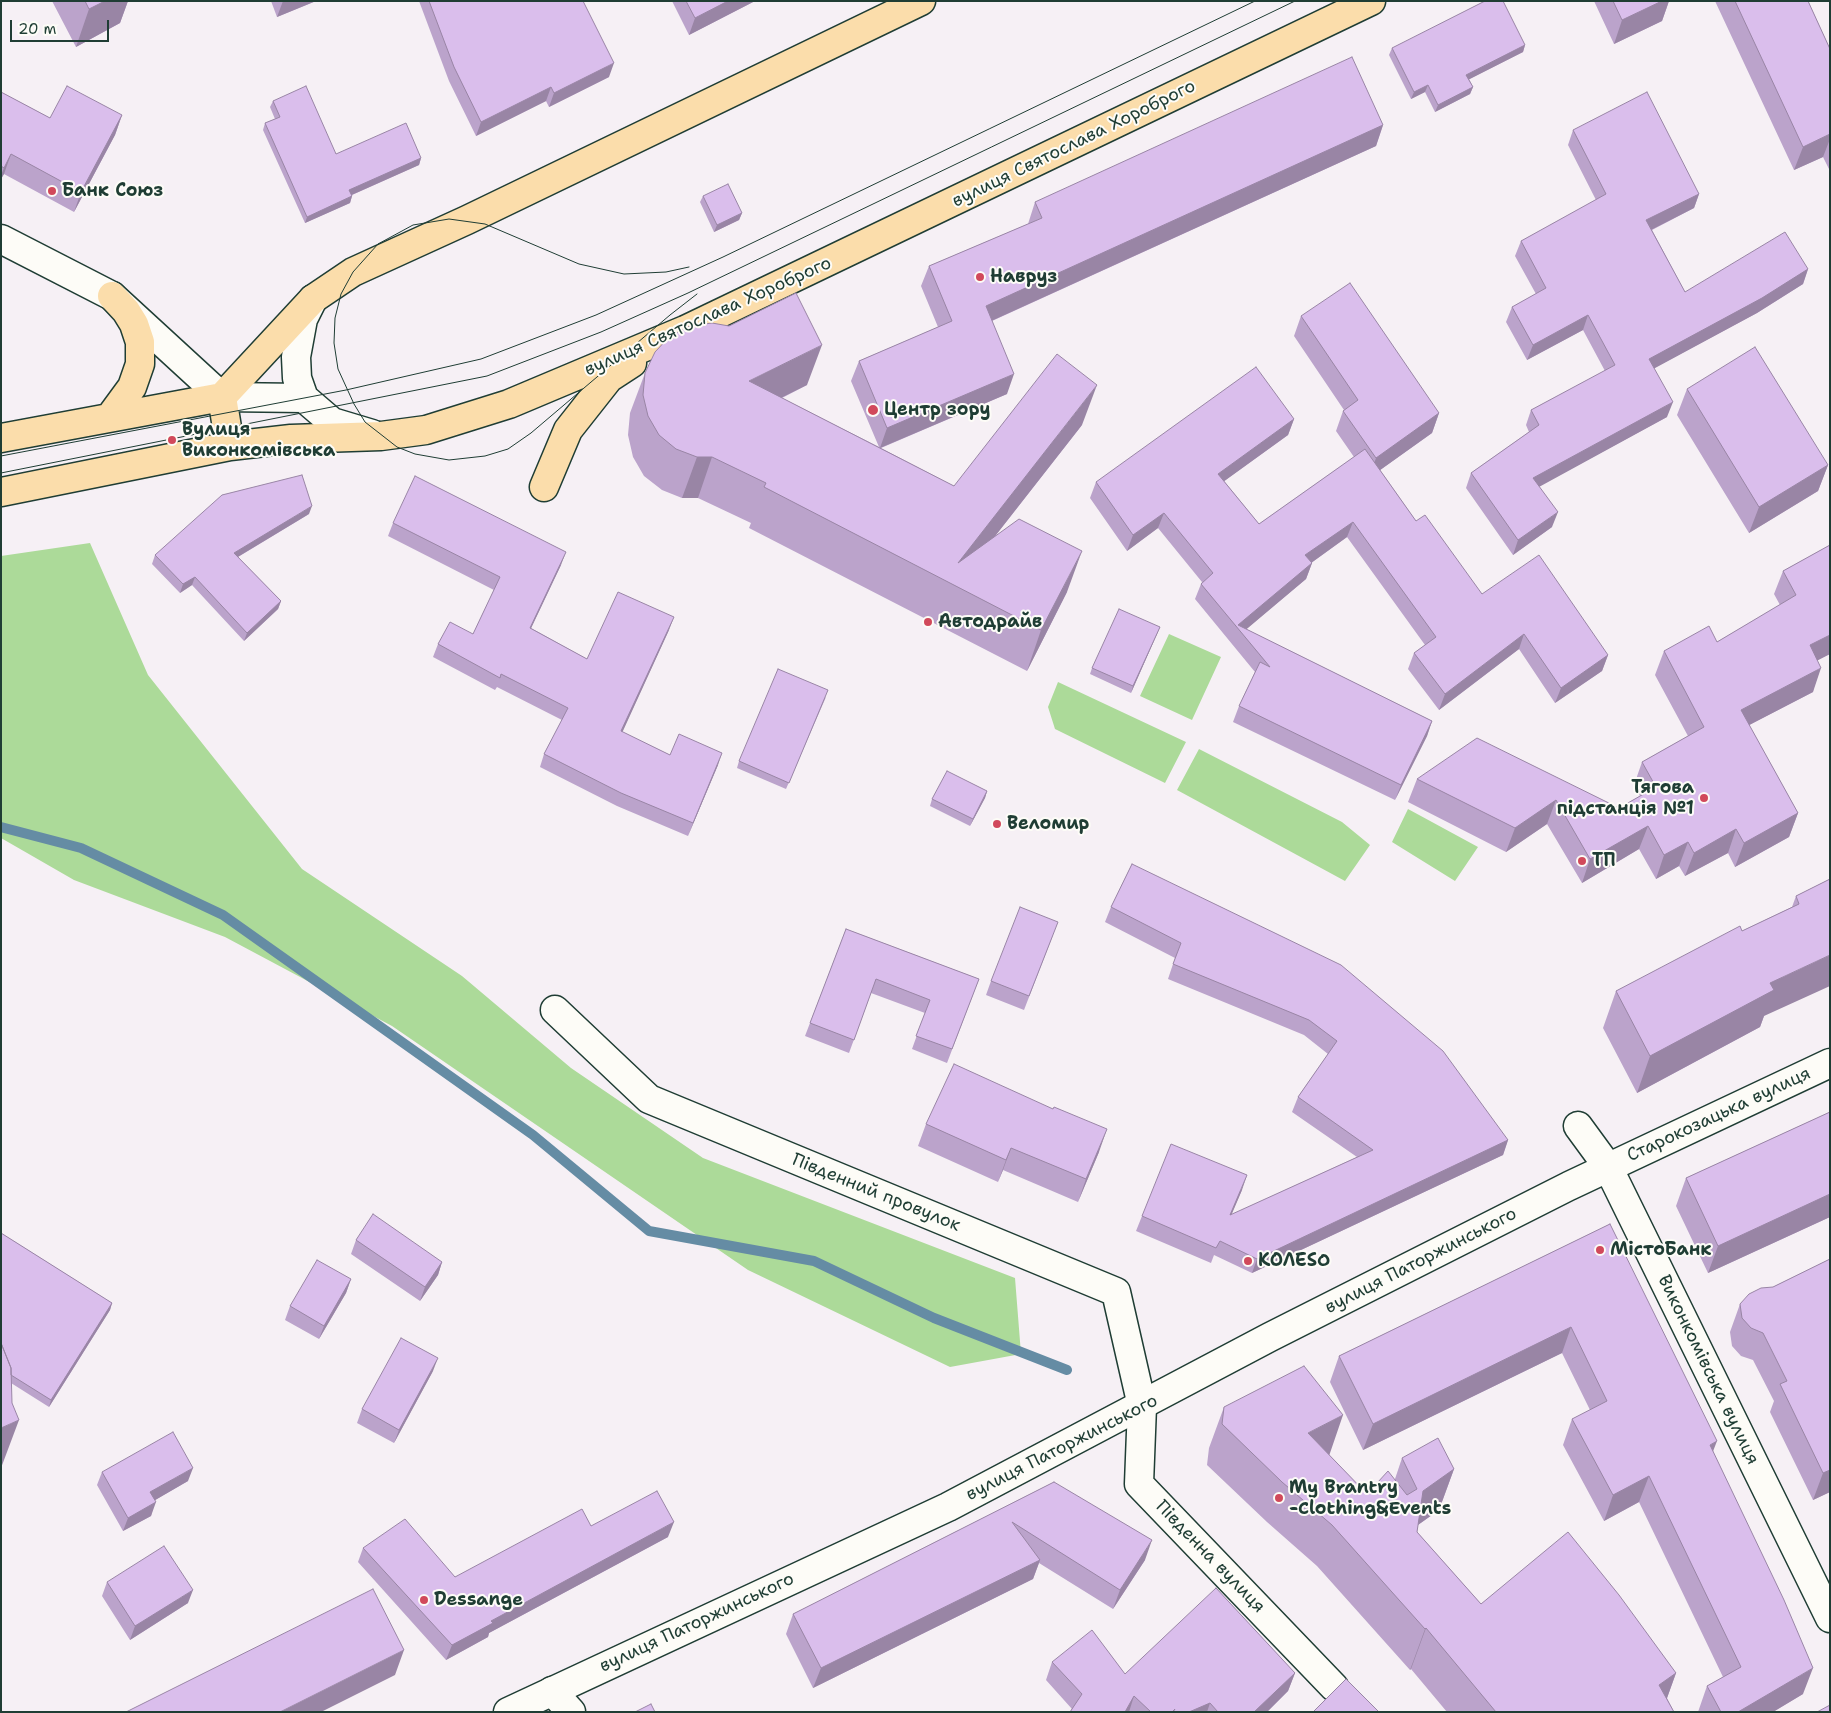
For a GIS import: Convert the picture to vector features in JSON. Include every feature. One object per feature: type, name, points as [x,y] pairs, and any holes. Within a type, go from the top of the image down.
[{"type":"main road","points":[[1,438],[222,396],[313,300],[352,272],[484,212],[921,1]]},
{"type":"main road","name":"вулиця Святослава Хороброго","points":[[1,492],[230,446],[291,439],[381,436],[426,430],[509,404],[685,330],[1371,1]]},
{"type":"main road","points":[[110,417],[132,387],[140,364],[140,342],[134,324],[126,310],[112,296]]},
{"type":"main road","points":[[544,488],[568,430],[609,378],[685,330]]},
{"type":"main road","points":[[222,396],[230,446]]},
{"type":"street","points":[[1,239],[112,296],[222,396],[304,398]]},
{"type":"street","points":[[313,300],[304,319],[296,358],[297,378],[304,398],[332,422],[381,436]]},
{"type":"street","name":"Південний провулок","points":[[555,1010],[649,1099],[1116,1292],[1142,1406]]},
{"type":"street","name":"Старокозацька вулиця","points":[[1608,1167],[1830,1064]]},
{"type":"street","name":"Виконкомівська вулиця","points":[[1578,1126],[1608,1167],[1830,1618]]},
{"type":"street","name":"вулиця Паторжинського","points":[[508,1712],[948,1507],[1279,1332],[1608,1167]]},
{"type":"street","name":"Південна вулиця","points":[[1142,1406],[1139,1484],[1334,1687]]},
{"type":"street","points":[[552,1691],[571,1712]]},
{"type":"green space","points":[[90,543],[148,675],[302,869],[462,976],[571,1068],[703,1158],[1015,1278],[1021,1354],[950,1367],[748,1270],[392,1026],[225,937],[74,880],[1,838],[1,556]]},
{"type":"green space","points":[[1169,634],[1221,657],[1192,720],[1140,696]]},
{"type":"green space","points":[[1058,682],[1186,742],[1165,783],[1055,729],[1048,707]]},
{"type":"green space","points":[[1199,749],[1342,822],[1370,845],[1345,881],[1177,790]]},
{"type":"green space","points":[[1408,809],[1478,847],[1455,881],[1392,842]]},
{"type":"building","points":[[85,1],[105,1],[89,9]]},
{"type":"building","points":[[429,1],[583,1],[614,63],[554,93],[551,87],[481,122],[454,67]]},
{"type":"building","points":[[686,1],[728,1],[695,18]]},
{"type":"building","points":[[1485,1],[1503,1],[1525,45],[1466,75],[1473,87],[1438,105],[1428,85],[1414,92],[1392,48]]},
{"type":"building","points":[[1613,1],[1662,1],[1622,20]]},
{"type":"building","points":[[1735,1],[1808,1],[1830,49],[1830,134],[1803,147]]},
{"type":"building","points":[[1352,57],[1383,125],[986,306],[1014,374],[887,428],[859,361],[952,321],[929,266],[1042,218],[1035,202]]},
{"type":"building","points":[[67,86],[122,115],[81,192],[11,154],[4,168],[1,166],[1,92],[50,118]]},
{"type":"building","points":[[306,86],[336,154],[406,123],[421,158],[349,190],[352,196],[307,217],[265,123],[280,117],[273,101]]},
{"type":"building","points":[[1647,92],[1699,194],[1646,220],[1685,292],[1785,232],[1808,269],[1762,298],[1649,359],[1673,402],[1533,478],[1558,512],[1518,540],[1471,473],[1539,425],[1531,410],[1615,365],[1588,315],[1533,345],[1512,307],[1546,288],[1521,241],[1606,194],[1573,130]]},
{"type":"building","points":[[728,184],[742,213],[717,225],[703,196]]},
{"type":"building","points":[[1350,283],[1439,413],[1376,458],[1343,411],[1358,400],[1301,316]]},
{"type":"building","points":[[796,293],[822,345],[749,381],[954,486],[1057,354],[1097,385],[958,563],[1019,519],[1082,551],[1041,630],[764,487],[766,483],[712,457],[697,457],[676,449],[659,435],[648,416],[643,395],[645,373],[655,352],[670,336],[690,326],[712,323],[729,326]]},
{"type":"building","points":[[1755,347],[1828,465],[1759,507],[1687,389]]},
{"type":"building","points":[[1256,367],[1294,419],[1218,474],[1259,524],[1365,449],[1416,521],[1425,515],[1482,594],[1539,555],[1608,655],[1561,688],[1524,634],[1445,694],[1414,653],[1436,637],[1353,522],[1305,555],[1312,563],[1238,625],[1432,721],[1401,785],[1239,706],[1260,662],[1270,667],[1201,584],[1213,573],[1164,513],[1133,535],[1096,482]]},
{"type":"building","points":[[302,475],[312,506],[234,553],[281,601],[247,633],[195,577],[183,584],[155,555],[222,495]]},
{"type":"building","points":[[415,476],[566,552],[530,628],[587,659],[618,592],[674,617],[621,731],[670,755],[679,734],[722,753],[693,823],[621,793],[544,754],[568,708],[501,674],[500,678],[438,644],[450,622],[473,634],[500,577],[393,523]]},
{"type":"building","points":[[1830,545],[1830,635],[1810,645],[1821,668],[1741,710],[1798,813],[1744,843],[1736,829],[1694,853],[1688,842],[1664,855],[1648,826],[1590,859],[1556,800],[1515,828],[1417,779],[1477,738],[1619,808],[1656,787],[1642,762],[1704,727],[1664,651],[1709,626],[1717,642],[1796,595],[1783,571]]},
{"type":"building","points":[[1119,609],[1160,627],[1133,686],[1092,668]]},
{"type":"building","points":[[778,669],[828,690],[789,783],[739,761]]},
{"type":"building","points":[[947,771],[987,791],[973,819],[932,799]]},
{"type":"building","points":[[1132,864],[1341,965],[1443,1051],[1508,1140],[1257,1259],[1220,1241],[1216,1248],[1142,1216],[1171,1144],[1247,1175],[1230,1215],[1373,1150],[1298,1097],[1337,1041],[1309,1020],[1173,964],[1181,943],[1111,907]]},
{"type":"building","points":[[1830,879],[1830,955],[1770,983],[1774,990],[1650,1056],[1616,991],[1740,926],[1742,931],[1799,904],[1796,896]]},
{"type":"building","points":[[1020,907],[1058,922],[1029,996],[991,981]]},
{"type":"building","points":[[846,929],[979,979],[952,1049],[916,1036],[930,1000],[876,979],[854,1040],[810,1023]]},
{"type":"building","points":[[954,1064],[1053,1109],[1054,1107],[1107,1129],[1086,1179],[1011,1148],[1006,1160],[926,1124]]},
{"type":"building","points":[[1830,1112],[1830,1194],[1718,1246],[1686,1178]]},
{"type":"building","points":[[373,1214],[442,1262],[425,1287],[356,1240]]},
{"type":"building","points":[[1610,1224],[1717,1441],[1710,1445],[1784,1600],[1813,1668],[1738,1712],[1721,1712],[1707,1686],[1741,1667],[1649,1476],[1613,1495],[1572,1419],[1607,1401],[1571,1327],[1373,1424],[1339,1356]]},
{"type":"building","points":[[1,1233],[112,1303],[51,1400],[11,1375],[11,1368],[1,1343]]},
{"type":"building","points":[[1830,1259],[1830,1470],[1823,1473],[1780,1384],[1787,1381],[1763,1333],[1751,1328],[1742,1318],[1740,1304],[1749,1294],[1761,1288],[1773,1287]]},
{"type":"building","points":[[317,1260],[351,1279],[324,1326],[290,1306]]},
{"type":"building","points":[[401,1338],[438,1358],[399,1430],[362,1409]]},
{"type":"building","points":[[1,1343],[11,1368],[12,1403],[19,1420],[1,1428]]},
{"type":"building","points":[[1304,1366],[1343,1415],[1308,1433],[1367,1494],[1388,1471],[1407,1495],[1417,1489],[1402,1458],[1438,1438],[1454,1469],[1423,1491],[1417,1532],[1481,1604],[1568,1532],[1619,1595],[1676,1673],[1659,1685],[1674,1712],[1496,1712],[1426,1628],[1332,1525],[1282,1482],[1222,1424],[1224,1407]]},
{"type":"building","points":[[173,1432],[193,1468],[150,1492],[156,1502],[128,1518],[102,1472]]},
{"type":"building","points":[[1054,1482],[1152,1540],[1120,1590],[1012,1522],[1040,1560],[821,1668],[793,1614]]},
{"type":"building","points":[[657,1491],[674,1522],[491,1621],[493,1623],[452,1645],[363,1548],[405,1519],[455,1577],[582,1509],[591,1526]]},
{"type":"building","points":[[164,1546],[193,1590],[135,1626],[107,1582]]},
{"type":"building","points":[[1216,1588],[1295,1673],[1254,1712],[1218,1712],[1210,1703],[1189,1712],[1173,1712],[1175,1709],[1172,1712],[1151,1712],[1134,1696],[1125,1712],[1070,1712],[1082,1694],[1052,1662],[1092,1630],[1125,1674]]},
{"type":"building","points":[[373,1589],[404,1650],[280,1712],[126,1712]]},
{"type":"building","points":[[1346,1679],[1379,1712],[1313,1712]]},
{"type":"building","points":[[651,1704],[655,1712],[635,1712]]},
{"type":"building","points":[[1830,1705],[1830,1712],[1817,1712]]},
{"type":"waterway","points":[[1,827],[81,848],[223,915],[533,1135],[649,1231],[814,1261],[934,1318],[1067,1370]]},
{"type":"tram line","points":[[1,456],[346,390],[481,359],[596,315],[723,257],[1255,1]]},
{"type":"tram line","points":[[1,473],[487,376],[601,332],[688,293],[1295,1]]},
{"type":"tram line","points":[[689,267],[666,272],[624,274],[579,264],[485,224],[449,219],[413,225],[378,244],[353,272],[341,294],[335,318],[334,343],[338,369],[354,404],[365,422],[397,447],[415,454],[449,460],[485,456],[508,449],[531,433],[697,294]]},
{"type":"place","name":"Банк Союз","points":[[52,191]]},
{"type":"place","name":"Навруз","points":[[980,277]]},
{"type":"place","name":"Центр зору","points":[[873,410]]},
{"type":"place","name":"Вулиця Виконкомівська","points":[[172,440]]},
{"type":"place","name":"Автодрайв","points":[[928,622]]},
{"type":"place","name":"Тягова підстанція №1","points":[[1704,798]]},
{"type":"place","name":"Веломир","points":[[997,824]]},
{"type":"place","name":"ТП","points":[[1582,861]]},
{"type":"place","name":"МістоБанк","points":[[1600,1250]]},
{"type":"place","name":"КОЛЕSO","points":[[1248,1261]]},
{"type":"place","name":"My Brantry -Clothing&Events","points":[[1279,1498]]},
{"type":"place","name":"Dessange","points":[[424,1600]]}]
